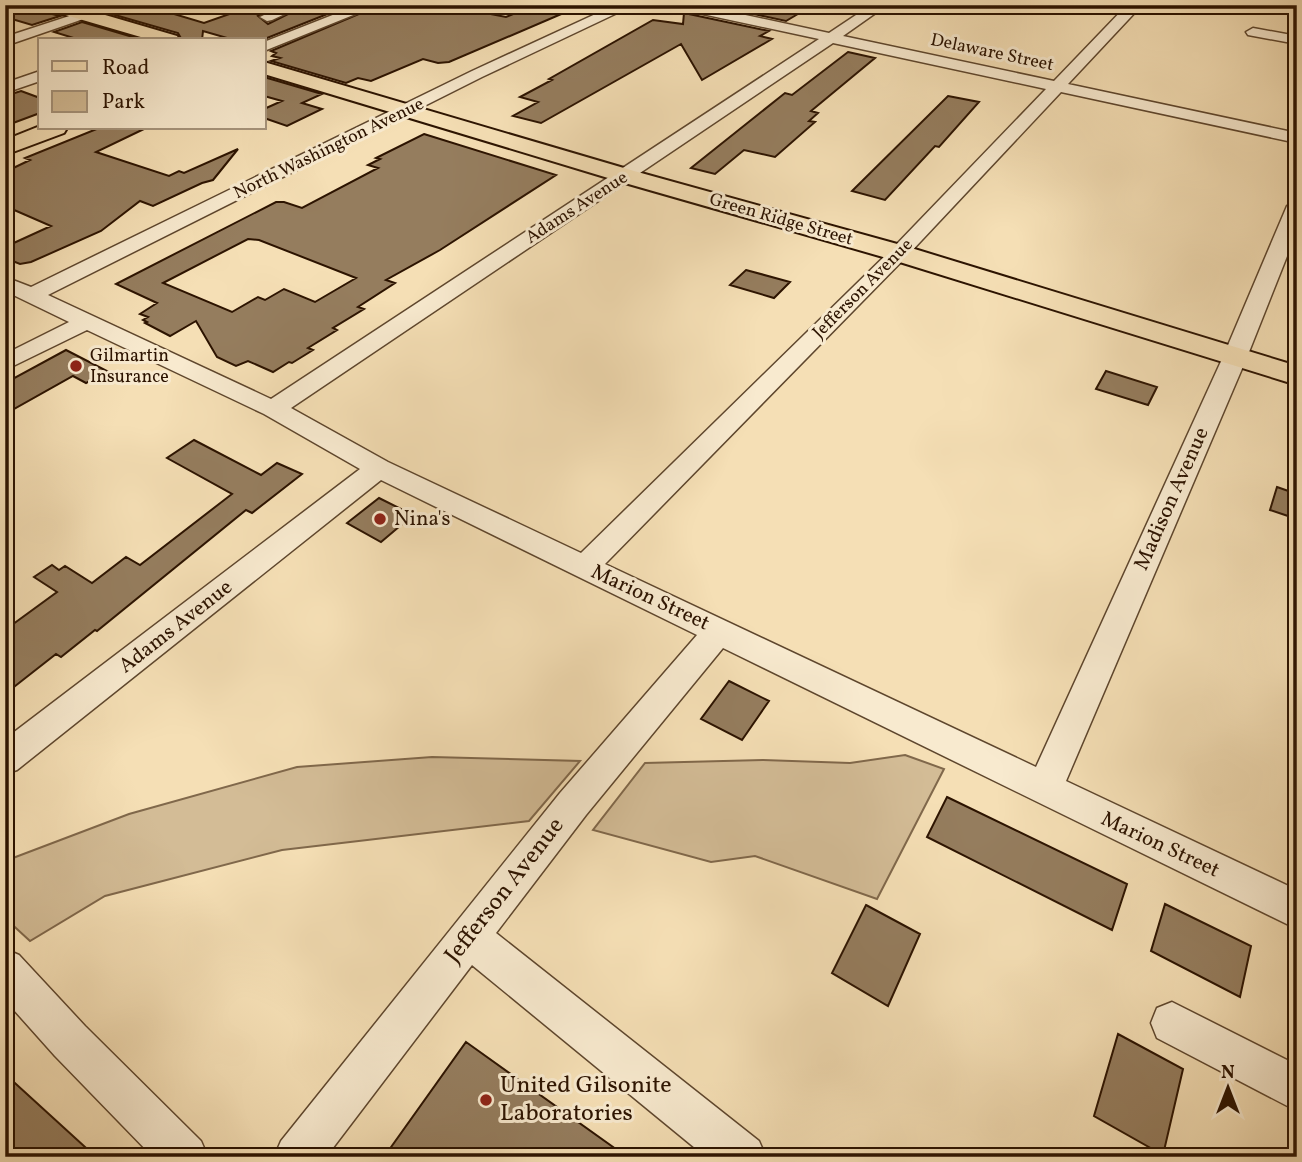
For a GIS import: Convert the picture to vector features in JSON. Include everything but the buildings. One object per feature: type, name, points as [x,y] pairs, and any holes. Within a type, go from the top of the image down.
[{"type":"main road","points":[[51,5],[153,38]]},
{"type":"main road","name":"Green Ridge Street","points":[[266,69],[626,176],[899,253],[1297,376]]},
{"type":"main road","points":[[8,145],[50,130]]},
{"type":"street","points":[[5,42],[117,5]]},
{"type":"street","points":[[267,17],[297,5]]},
{"type":"street","name":"North Washington Avenue","points":[[32,295],[626,5]]},
{"type":"street","name":"Delaware Street","points":[[679,5],[1297,138]]},
{"type":"street","name":"Adams Avenue","points":[[273,409],[880,5]]},
{"type":"street","name":"Jefferson Avenue","points":[[585,567],[899,253],[1135,5]]},
{"type":"street","points":[[266,46],[364,6]]},
{"type":"street","points":[[1253,32],[1297,40]]},
{"type":"street","points":[[5,88],[38,77]]},
{"type":"street","name":"Madison Avenue","points":[[1044,790],[1235,357],[1297,206]]},
{"type":"street","name":"Marion Street","points":[[5,283],[273,409],[379,468],[1297,910]]},
{"type":"street","points":[[5,363],[88,321]]},
{"type":"street","name":"Adams Avenue","points":[[5,759],[379,468]]},
{"type":"street","name":"Jefferson Avenue","points":[[297,1157],[573,804],[719,630]]},
{"type":"street","points":[[469,937],[743,1157]]},
{"type":"street","points":[[5,970],[185,1157]]},
{"type":"street","points":[[1171,1023],[1297,1089]]},
{"type":"green space","points":[[905,755],[944,769],[877,899],[755,856],[711,862],[593,830],[645,763],[763,760],[850,763]]},
{"type":"green space","points":[[432,757],[580,761],[529,821],[282,850],[105,896],[30,941],[5,918],[5,861],[129,814],[297,767]]},
{"type":"place","name":"Gilmartin Insurance","points":[[76,366]]},
{"type":"place","name":"Nina's","points":[[380,519]]},
{"type":"place","name":"United Gilsonite Laboratories","points":[[486,1100]]}]
